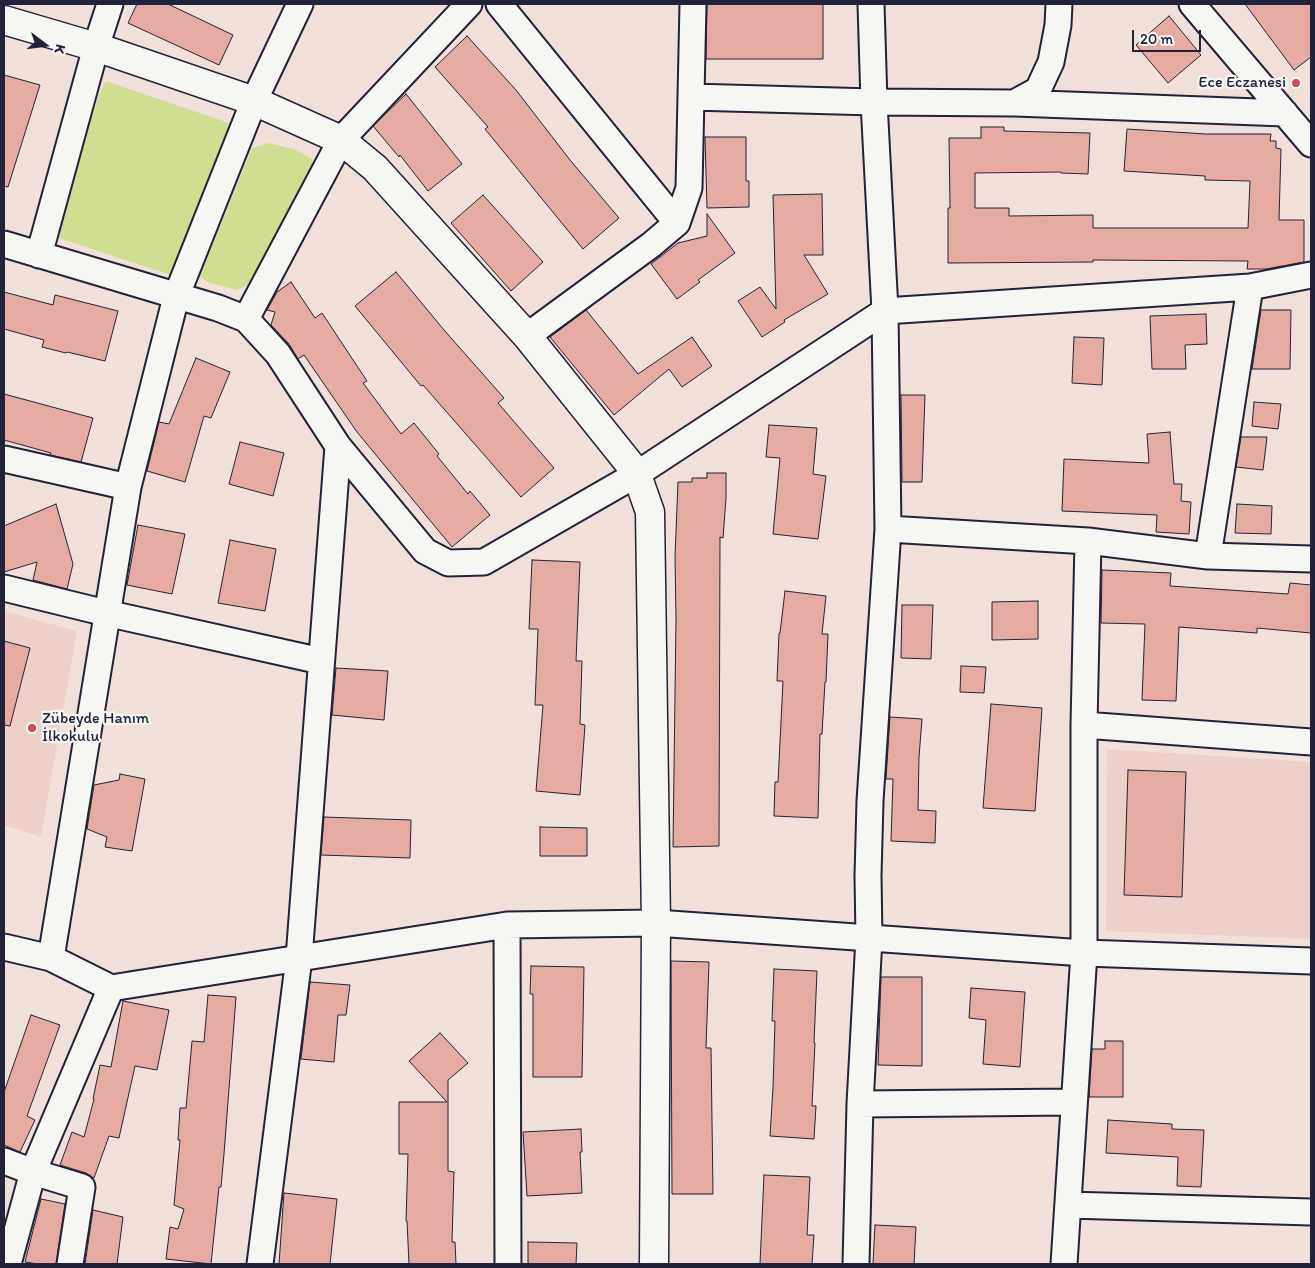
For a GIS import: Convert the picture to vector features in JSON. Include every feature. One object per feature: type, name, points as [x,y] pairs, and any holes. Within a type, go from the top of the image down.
[{"type":"street","points":[[39,255],[96,47],[110,4]]},
{"type":"street","points":[[51,958],[128,487],[176,297],[254,101],[300,4]]},
{"type":"street","points":[[246,319],[341,140],[469,4]]},
{"type":"street","points":[[499,4],[677,223]]},
{"type":"street","points":[[527,336],[651,245],[677,223],[689,188],[693,4]]},
{"type":"street","points":[[856,1264],[860,1104],[869,938],[870,801],[888,529],[885,311],[871,4]]},
{"type":"street","points":[[1014,103],[1038,90],[1051,62],[1058,24],[1059,4]]},
{"type":"street","points":[[1192,4],[1311,144]]},
{"type":"street","points":[[4,20],[96,47],[254,101],[341,140],[375,168],[527,336],[637,474],[650,512],[656,923],[654,1264]]},
{"type":"street","points":[[691,97],[874,102],[1014,103],[1285,113]]},
{"type":"street","points":[[4,244],[218,308],[246,319],[278,354],[338,446],[425,551],[448,563],[484,562],[637,474],[885,311],[1250,286],[1311,275]]},
{"type":"street","points":[[1208,556],[1250,286]]},
{"type":"street","points":[[260,1264],[299,958],[338,446]]},
{"type":"street","points":[[4,459],[128,487]]},
{"type":"street","points":[[888,529],[1088,541],[1208,556],[1311,559]]},
{"type":"street","points":[[1064,1264],[1084,953],[1084,725],[1088,541]]},
{"type":"street","points":[[4,588],[321,662]]},
{"type":"street","points":[[1084,725],[1311,742]]},
{"type":"street","points":[[4,948],[51,958],[111,988],[506,925],[656,923],[1084,953],[1311,961]]},
{"type":"street","points":[[506,925],[508,1264]]},
{"type":"street","points":[[8,1264],[33,1172],[111,988]]},
{"type":"street","points":[[860,1104],[1073,1102]]},
{"type":"street","points":[[4,1161],[82,1187],[70,1264]]},
{"type":"street","points":[[1068,1205],[1311,1212]]},
{"type":"shaded area","name":"Zübeyde Hanım İlkokulu","points":[[4,611],[77,631],[41,837],[4,825]]},
{"type":"shaded area","points":[[1107,749],[1311,762],[1311,939],[1106,931]]},
{"type":"green space","points":[[106,81],[232,124],[173,276],[56,237],[98,97]]},
{"type":"green space","points":[[267,143],[294,149],[312,159],[314,178],[265,276],[237,290],[210,283],[200,276],[252,148]]},
{"type":"building","points":[[137,4],[168,4],[233,35],[219,65],[128,23]]},
{"type":"building","points":[[707,4],[823,4],[823,59],[706,59]]},
{"type":"building","points":[[1245,4],[1311,4],[1311,57],[1294,70]]},
{"type":"building","points":[[1169,16],[1201,55],[1168,83],[1136,45]]},
{"type":"building","points":[[467,36],[516,90],[570,160],[619,218],[583,249],[485,129],[488,127],[435,67]]},
{"type":"building","points":[[4,75],[40,85],[8,187],[4,186]]},
{"type":"building","points":[[406,94],[462,164],[428,191],[400,155],[399,157],[373,126]]},
{"type":"building","points":[[981,127],[1004,127],[1004,131],[1090,133],[1088,174],[1061,172],[975,173],[975,208],[1009,208],[1009,216],[1093,215],[1093,228],[1248,228],[1250,181],[1205,180],[1205,176],[1124,171],[1127,129],[1206,134],[1271,134],[1270,141],[1276,141],[1276,148],[1281,149],[1279,220],[1304,220],[1304,262],[1266,269],[1247,269],[1248,261],[1093,260],[1093,262],[948,263],[948,208],[950,208],[949,138],[981,138]]},
{"type":"building","points":[[705,137],[746,137],[746,181],[749,181],[749,207],[707,208]]},
{"type":"building","points":[[822,194],[823,255],[804,255],[828,294],[784,320],[785,322],[762,337],[738,301],[760,287],[776,309],[773,195]]},
{"type":"building","points":[[483,195],[543,262],[511,291],[451,223]]},
{"type":"building","points":[[707,214],[735,253],[698,280],[700,282],[677,299],[651,264],[678,243],[707,236]]},
{"type":"building","points":[[396,272],[504,398],[498,403],[554,468],[521,497],[423,385],[421,386],[355,306]]},
{"type":"building","points":[[291,282],[315,318],[322,313],[367,381],[363,383],[401,434],[414,423],[439,454],[437,456],[468,494],[470,491],[490,515],[452,547],[357,432],[304,355],[298,359],[289,344],[271,325],[275,312],[267,310],[277,292]]},
{"type":"building","points":[[4,292],[53,305],[55,295],[118,311],[105,361],[42,347],[44,340],[4,329]]},
{"type":"building","points":[[586,310],[638,374],[692,337],[712,366],[682,387],[669,369],[614,415],[550,337]]},
{"type":"building","points":[[1261,310],[1291,310],[1290,369],[1252,369]]},
{"type":"building","points":[[1206,314],[1207,344],[1185,345],[1186,369],[1152,369],[1150,316]]},
{"type":"building","points":[[1074,337],[1104,338],[1102,385],[1072,383]]},
{"type":"building","points":[[196,358],[230,372],[211,418],[204,416],[185,482],[147,471],[159,422],[169,424]]},
{"type":"building","points":[[4,394],[93,418],[81,462],[50,455],[51,453],[4,440]]},
{"type":"building","points":[[901,395],[925,395],[922,482],[902,482]]},
{"type":"building","points":[[1254,402],[1281,404],[1278,429],[1252,426]]},
{"type":"building","points":[[769,425],[817,428],[813,474],[826,476],[818,539],[773,534],[780,458],[766,457]]},
{"type":"building","points":[[1170,432],[1174,484],[1182,484],[1181,501],[1191,502],[1189,534],[1156,532],[1157,515],[1062,511],[1064,459],[1149,463],[1147,434]]},
{"type":"building","points":[[1241,437],[1267,437],[1263,470],[1236,467]]},
{"type":"building","points":[[240,442],[284,453],[273,496],[229,484]]},
{"type":"building","points":[[707,473],[726,473],[723,538],[720,537],[719,846],[673,847],[675,556],[678,482],[692,482],[692,478],[707,478]]},
{"type":"building","points":[[56,504],[73,564],[67,589],[33,580],[37,562],[4,572],[4,526]]},
{"type":"building","points":[[1237,504],[1272,506],[1271,534],[1235,533]]},
{"type":"building","points":[[138,525],[185,534],[172,594],[127,585]]},
{"type":"building","points":[[230,540],[276,549],[265,611],[218,603]]},
{"type":"building","points":[[532,560],[580,562],[576,661],[582,661],[580,724],[585,725],[580,795],[536,791],[543,705],[535,705],[538,629],[529,629]]},
{"type":"building","points":[[1102,570],[1171,573],[1170,586],[1288,594],[1290,583],[1311,585],[1311,633],[1257,628],[1257,633],[1179,627],[1176,701],[1142,700],[1145,624],[1101,623]]},
{"type":"building","points":[[785,591],[826,596],[822,634],[828,634],[822,734],[820,734],[818,818],[774,816],[775,782],[778,782],[783,681],[777,681],[779,633]]},
{"type":"building","points":[[1038,601],[1038,639],[992,640],[992,602]]},
{"type":"building","points":[[902,605],[933,605],[931,659],[901,658]]},
{"type":"building","points":[[4,641],[30,648],[10,726],[4,725]]},
{"type":"building","points":[[961,666],[986,667],[984,693],[960,692]]},
{"type":"building","points":[[336,668],[388,671],[384,720],[332,715]]},
{"type":"building","points":[[991,704],[1042,708],[1035,811],[983,808]]},
{"type":"building","points":[[890,717],[922,719],[918,810],[936,811],[935,843],[891,841],[893,779],[886,779]]},
{"type":"building","points":[[1128,770],[1186,772],[1182,897],[1124,895]]},
{"type":"building","points":[[120,774],[145,779],[132,851],[105,847],[107,837],[87,829],[94,785],[119,780]]},
{"type":"building","points":[[324,817],[411,820],[410,858],[321,855]]},
{"type":"building","points":[[540,827],[587,828],[587,856],[540,856]]},
{"type":"building","points":[[671,961],[709,962],[706,1048],[711,1048],[713,1194],[672,1194]]},
{"type":"building","points":[[531,966],[584,967],[582,1077],[533,1077],[533,994],[530,994]]},
{"type":"building","points":[[774,969],[817,971],[812,1106],[816,1106],[814,1139],[770,1136],[775,1021],[772,1021]]},
{"type":"building","points":[[881,977],[922,977],[922,1066],[878,1065]]},
{"type":"building","points":[[310,982],[350,985],[346,1015],[338,1015],[334,1062],[301,1059]]},
{"type":"building","points":[[971,988],[1025,992],[1020,1067],[983,1064],[986,1020],[969,1018]]},
{"type":"building","points":[[208,995],[236,997],[221,1187],[219,1187],[211,1264],[166,1259],[170,1227],[178,1229],[184,1209],[174,1205],[180,1140],[178,1140],[180,1108],[186,1108],[192,1041],[204,1042]]},
{"type":"building","points":[[123,1001],[169,1010],[157,1070],[135,1066],[119,1138],[109,1136],[94,1178],[86,1173],[60,1165],[72,1132],[84,1137],[94,1099],[100,1065],[111,1067]]},
{"type":"building","points":[[31,1015],[60,1025],[27,1116],[35,1120],[20,1152],[4,1145],[4,1092]]},
{"type":"building","points":[[440,1033],[468,1063],[448,1080],[448,1171],[454,1172],[452,1242],[455,1242],[456,1264],[409,1264],[406,1221],[408,1154],[399,1154],[399,1102],[447,1102],[409,1061]]},
{"type":"building","points":[[1105,1041],[1123,1041],[1123,1097],[1089,1097],[1092,1049],[1105,1049]]},
{"type":"building","points":[[1108,1120],[1172,1124],[1172,1129],[1204,1130],[1201,1187],[1177,1186],[1178,1157],[1106,1153]]},
{"type":"building","points":[[581,1129],[582,1193],[527,1196],[523,1132]]},
{"type":"building","points":[[764,1175],[810,1177],[807,1235],[814,1235],[812,1264],[760,1264]]},
{"type":"building","points":[[284,1193],[337,1199],[330,1264],[279,1264]]},
{"type":"building","points":[[41,1199],[65,1204],[56,1264],[25,1262]]},
{"type":"building","points":[[93,1210],[123,1217],[117,1264],[85,1264]]},
{"type":"building","points":[[875,1225],[916,1227],[914,1264],[873,1264]]},
{"type":"building","points":[[528,1242],[577,1243],[576,1264],[528,1264]]},
{"type":"place","name":"Ece Eczanesi","points":[[1296,83]]},
{"type":"place","name":"Zübeyde Hanım İlkokulu","points":[[32,728]]}]
